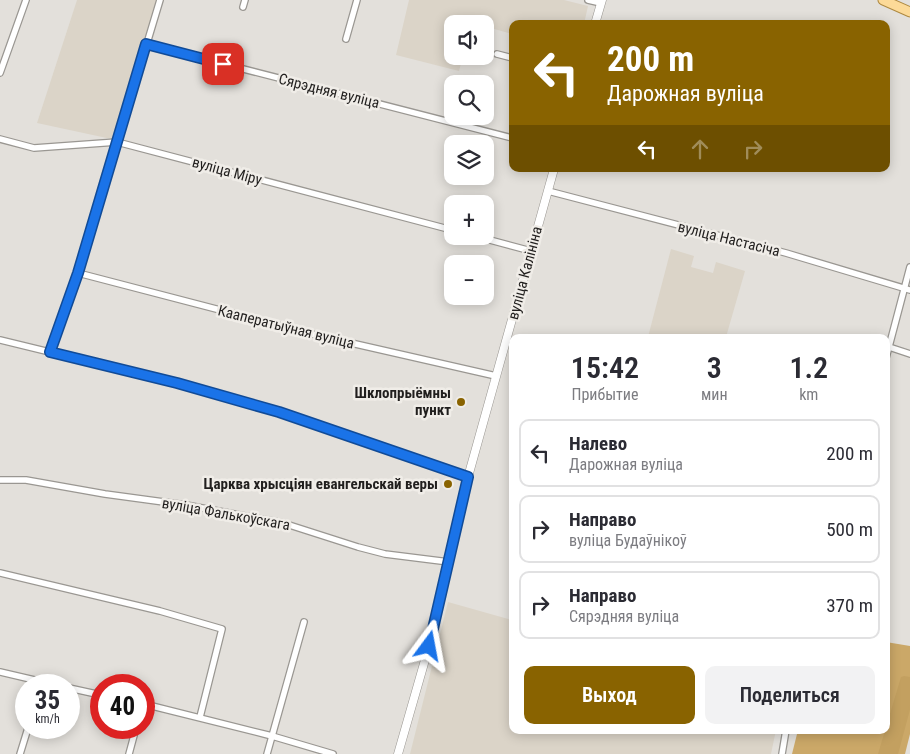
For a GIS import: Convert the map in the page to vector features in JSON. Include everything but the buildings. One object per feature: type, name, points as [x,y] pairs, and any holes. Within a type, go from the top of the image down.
[{"type":"main road","points":[[883,0],[910,12]]},
{"type":"street","points":[[0,73],[26,0]]},
{"type":"street","points":[[50,352],[78,273],[160,0]]},
{"type":"street","points":[[243,7],[245,0]]},
{"type":"street","points":[[346,39],[357,0]]},
{"type":"street","points":[[588,0],[601,2],[595,20]]},
{"type":"street","name":"Сярэдняя вуліца","points":[[146,44],[509,137]]},
{"type":"street","points":[[497,54],[509,57]]},
{"type":"street","name":"вуліца Міру","points":[[0,138],[34,148],[117,142],[444,228]]},
{"type":"street","name":"вуліца Калініна","points":[[398,754],[429,646],[468,477],[553,172]]},
{"type":"street","name":"вуліца Настасіча","points":[[548,191],[786,253],[907,289]]},
{"type":"street","points":[[494,241],[531,251]]},
{"type":"street","points":[[890,344],[907,289],[910,267]]},
{"type":"street","name":"Кааператыўная вуліца","points":[[78,273],[316,335],[496,376]]},
{"type":"street","points":[[0,340],[177,383],[279,412],[468,477]]},
{"type":"street","points":[[890,347],[910,354]]},
{"type":"street","name":"вуліца Фалькоўскага","points":[[0,480],[26,480],[105,494],[186,505],[283,523],[384,554],[449,562]]},
{"type":"street","points":[[0,573],[160,610],[222,628],[200,717]]},
{"type":"street","points":[[267,754],[304,622]]},
{"type":"street","points":[[0,672],[15,676]]},
{"type":"street","points":[[155,707],[272,736],[333,754]]},
{"type":"street","points":[[782,754],[785,734]]},
{"type":"street","points":[[20,754],[25,739]]},
{"type":"street","points":[[129,754],[133,739]]},
{"type":"shaded area","points":[[77,0],[158,0],[116,140],[37,123]]},
{"type":"shaded area","points":[[409,0],[564,0],[588,6],[585,20],[509,20],[509,33],[494,29],[494,15],[444,15],[444,65],[461,65],[459,71],[396,55]]},
{"type":"shaded area","points":[[671,249],[694,256],[691,267],[713,273],[716,262],[745,271],[727,334],[649,334]]},
{"type":"shaded area","points":[[448,602],[509,619],[509,734],[775,734],[771,754],[410,754]]},
{"type":"shaded area","points":[[890,643],[910,646],[910,734],[905,754],[792,754],[797,734],[890,734]]},
{"type":"shaded area","points":[[901,677],[910,677],[910,706],[897,754],[878,754],[884,734],[890,734],[890,714]]},
{"type":"waterway","points":[[897,754],[910,706]]},
{"type":"place","name":"Шклопрыёмны пункт","points":[[461,402]]},
{"type":"place","name":"Царква хрысціян евангельскай веры","points":[[448,484]]},
{"type":"route","points":[[223,64],[146,44],[78,273],[50,352],[177,383],[279,412],[468,477],[429,646]]}]
